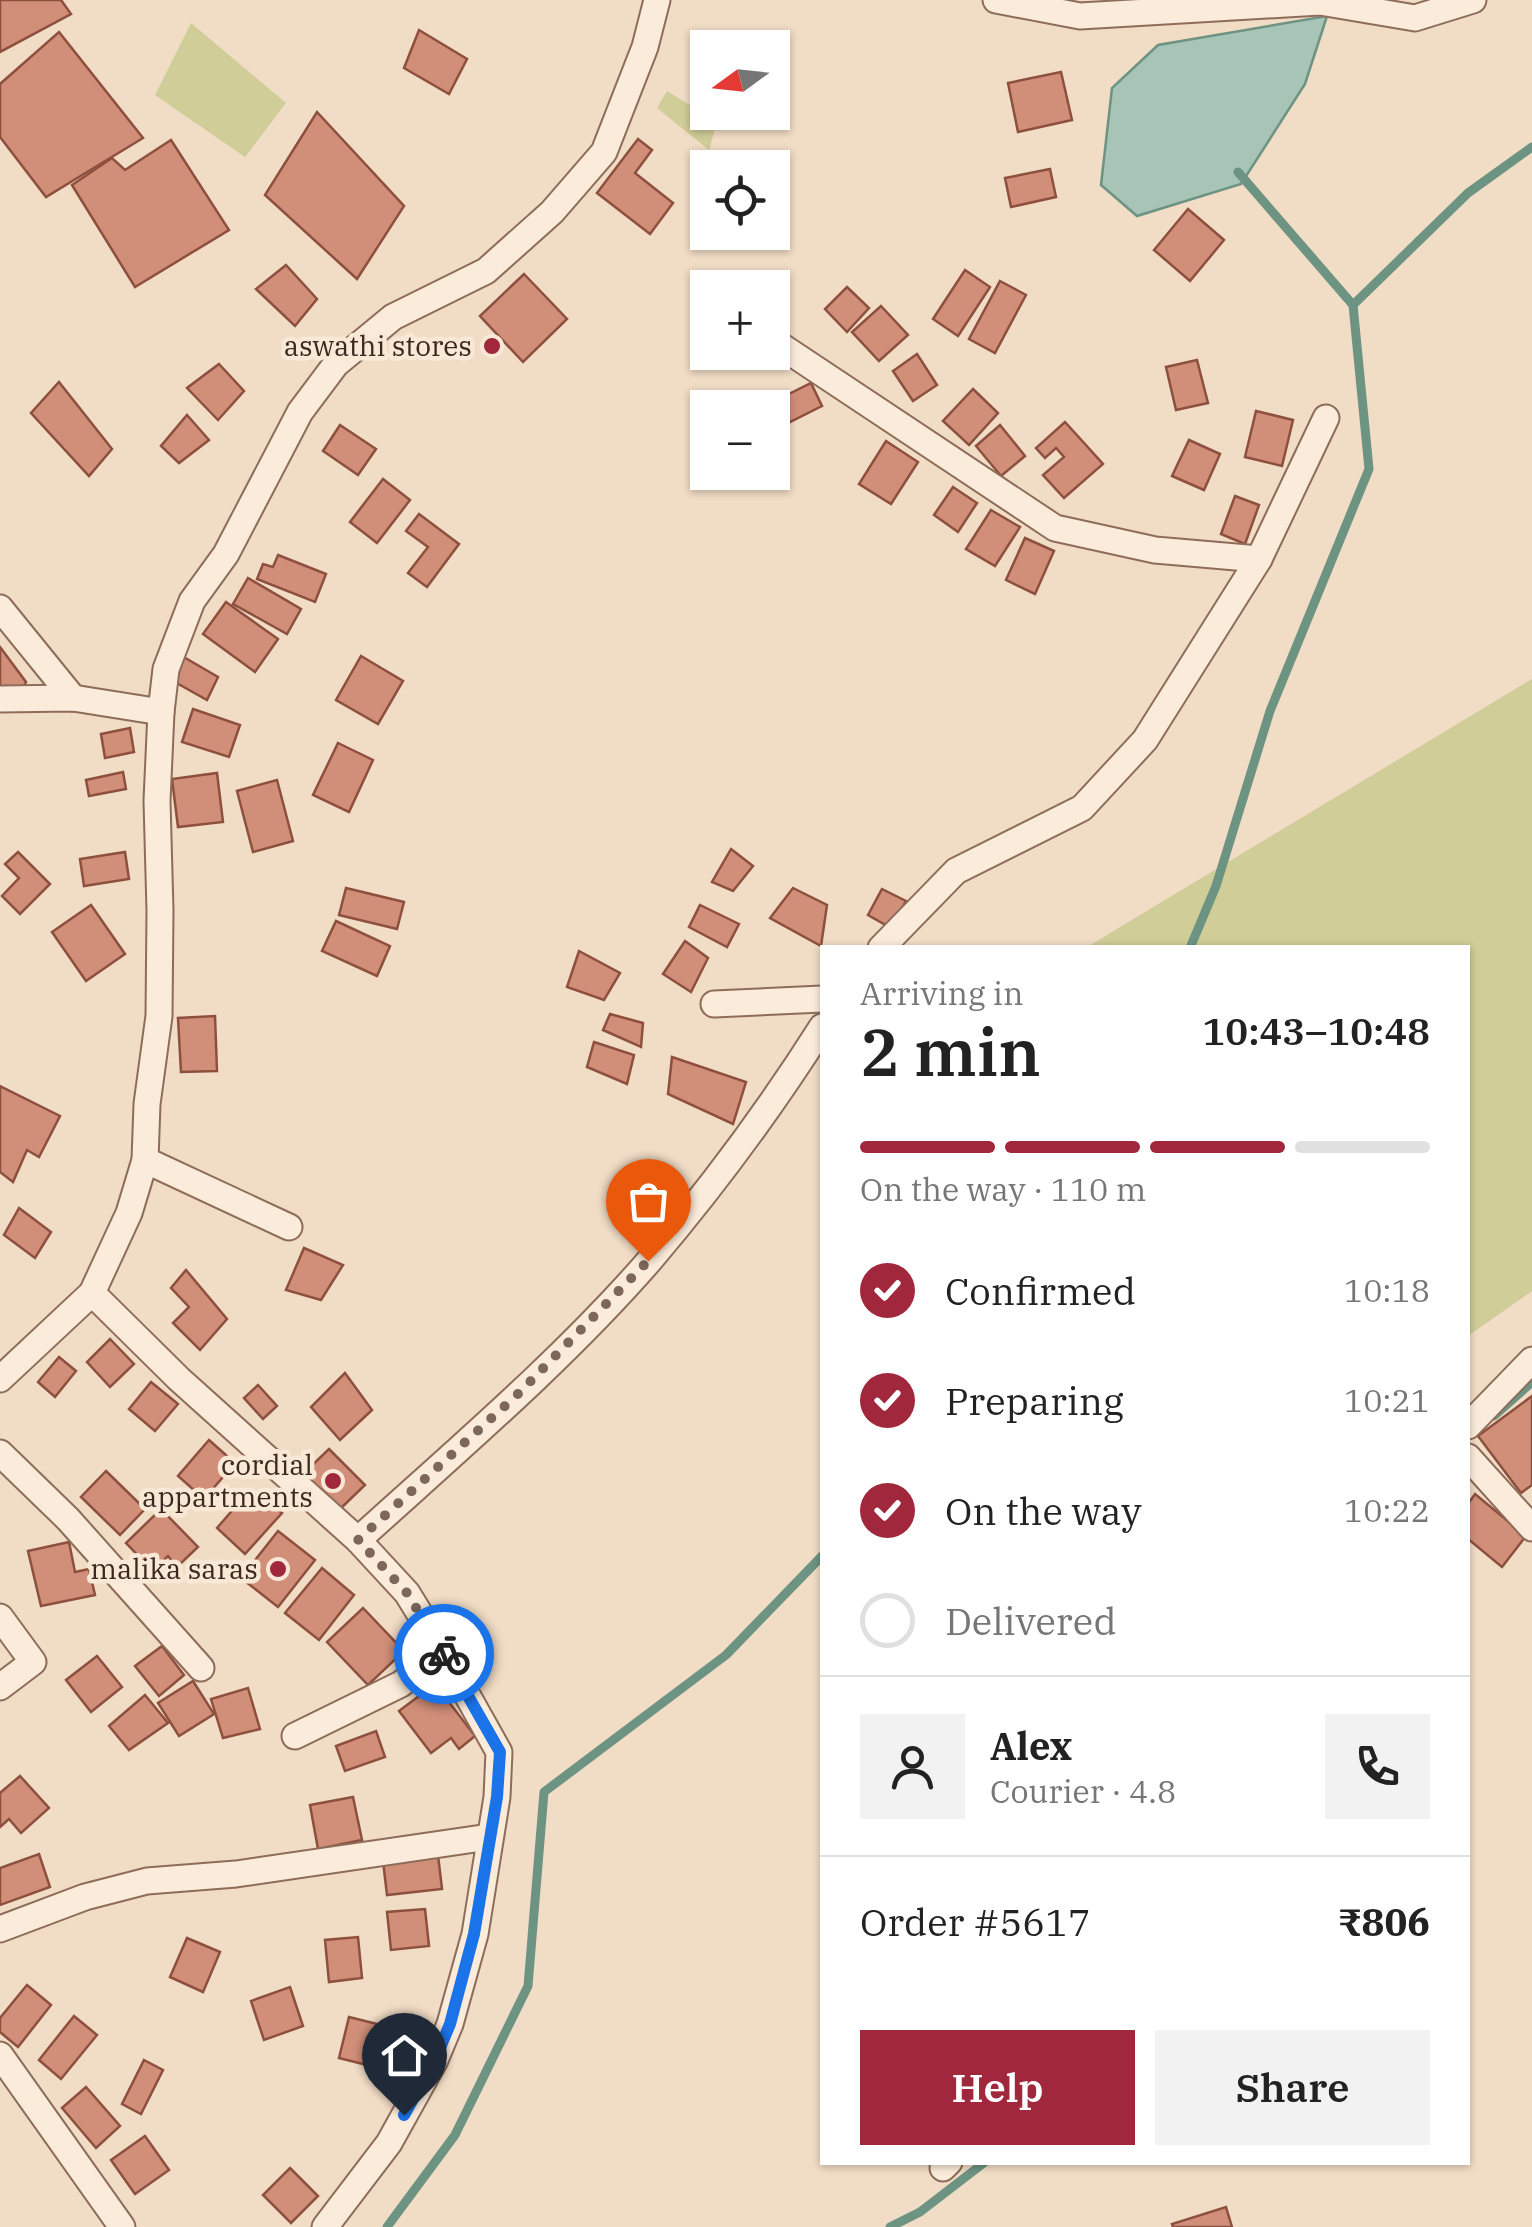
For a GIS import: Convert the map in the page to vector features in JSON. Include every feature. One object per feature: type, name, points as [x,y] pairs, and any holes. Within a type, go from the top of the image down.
[{"type":"street","points":[[0,1380],[92,1293],[129,1213],[145,1160],[147,1104],[158,1016],[156,801],[160,712],[166,669],[192,601],[226,554],[300,412],[336,364],[393,317],[486,271],[552,212],[604,152],[645,47],[657,0]]},
{"type":"street","points":[[996,0],[1080,16],[1320,2],[1415,18],[1464,2]]},
{"type":"street","points":[[790,352],[1056,528],[1155,550],[1259,559]]},
{"type":"street","points":[[884,945],[956,871],[1082,808],[1145,740],[1259,559],[1326,418]]},
{"type":"street","points":[[0,608],[73,698]]},
{"type":"street","points":[[0,699],[73,698],[160,712]]},
{"type":"street","points":[[714,1004],[820,1000]]},
{"type":"street","points":[[358,1540],[519,1393],[648,1261],[766,1115],[820,1030]]},
{"type":"street","points":[[145,1160],[289,1227]]},
{"type":"street","points":[[92,1293],[179,1379],[358,1540],[407,1593],[500,1752],[497,1797],[474,1934],[450,2024],[435,2060],[389,2143],[325,2227]]},
{"type":"street","points":[[1470,1424],[1532,1360]]},
{"type":"street","points":[[0,1453],[68,1520],[201,1668]]},
{"type":"street","points":[[1470,1458],[1532,1528]]},
{"type":"street","points":[[0,1616],[33,1662],[0,1687]]},
{"type":"street","points":[[295,1736],[401,1684],[442,1650]]},
{"type":"street","points":[[0,1930],[85,1897],[148,1882],[236,1874],[489,1837]]},
{"type":"street","points":[[0,2055],[122,2227]]},
{"type":"shaded area","points":[[1327,16],[1305,84],[1241,184],[1137,216],[1101,185],[1112,88],[1158,45]]},
{"type":"shaded area","points":[[191,23],[286,103],[245,157],[155,95]]},
{"type":"shaded area","points":[[667,91],[690,105],[690,130],[715,130],[709,150],[657,108]]},
{"type":"shaded area","points":[[1532,679],[1532,1291],[1470,1335],[1470,945],[1090,945]]},
{"type":"building","points":[[0,0],[61,0],[71,14],[0,52]]},
{"type":"building","points":[[419,30],[467,59],[449,94],[404,68]]},
{"type":"building","points":[[59,32],[143,138],[46,197],[0,137],[0,84]]},
{"type":"building","points":[[1061,72],[1072,120],[1018,132],[1008,83]]},
{"type":"building","points":[[317,112],[404,206],[357,279],[265,195]]},
{"type":"building","points":[[638,139],[652,150],[635,173],[673,203],[650,234],[597,193]]},
{"type":"building","points":[[171,140],[229,230],[135,287],[72,185],[112,158],[125,170]]},
{"type":"building","points":[[1050,169],[1056,197],[1011,207],[1005,178]]},
{"type":"building","points":[[1188,209],[1224,240],[1190,281],[1154,250]]},
{"type":"building","points":[[286,265],[317,299],[295,326],[256,289]]},
{"type":"building","points":[[965,270],[990,287],[958,336],[933,319]]},
{"type":"building","points":[[524,274],[567,319],[523,362],[480,316]]},
{"type":"building","points":[[1000,281],[1026,295],[995,353],[969,339]]},
{"type":"building","points":[[847,287],[869,308],[847,332],[825,309]]},
{"type":"building","points":[[881,306],[908,335],[879,361],[852,332]]},
{"type":"building","points":[[917,354],[937,385],[913,401],[893,371]]},
{"type":"building","points":[[1197,360],[1208,403],[1176,410],[1166,367]]},
{"type":"building","points":[[219,364],[244,391],[218,420],[187,388]]},
{"type":"building","points":[[59,382],[112,449],[89,476],[31,413]]},
{"type":"building","points":[[811,383],[822,406],[790,422],[790,394]]},
{"type":"building","points":[[973,389],[998,413],[969,445],[943,421]]},
{"type":"building","points":[[1256,411],[1293,420],[1282,466],[1245,457]]},
{"type":"building","points":[[187,415],[209,440],[179,463],[161,446]]},
{"type":"building","points":[[1065,422],[1103,464],[1064,498],[1043,475],[1064,457],[1056,448],[1045,458],[1036,448]]},
{"type":"building","points":[[340,425],[376,449],[358,475],[323,451]]},
{"type":"building","points":[[1000,425],[1025,456],[1001,476],[976,446]]},
{"type":"building","points":[[1189,440],[1220,454],[1204,490],[1172,476]]},
{"type":"building","points":[[886,441],[918,462],[891,504],[859,484]]},
{"type":"building","points":[[383,479],[410,500],[377,543],[350,522]]},
{"type":"building","points":[[953,487],[977,503],[958,532],[934,515]]},
{"type":"building","points":[[1235,496],[1259,505],[1245,544],[1221,534]]},
{"type":"building","points":[[991,510],[1020,527],[995,566],[966,549]]},
{"type":"building","points":[[419,514],[459,544],[427,587],[408,573],[428,547],[406,531]]},
{"type":"building","points":[[1025,538],[1054,551],[1035,594],[1006,580]]},
{"type":"building","points":[[278,555],[326,574],[315,602],[257,579],[263,564],[273,567]]},
{"type":"building","points":[[248,578],[301,609],[287,634],[233,604]]},
{"type":"building","points":[[226,602],[278,639],[255,672],[203,634]]},
{"type":"building","points":[[0,647],[26,682],[21,692],[0,691]]},
{"type":"building","points":[[182,656],[218,677],[207,700],[173,681]]},
{"type":"building","points":[[361,656],[403,681],[378,724],[336,700]]},
{"type":"building","points":[[193,709],[240,725],[229,757],[182,742]]},
{"type":"building","points":[[130,728],[134,752],[105,758],[101,734]]},
{"type":"building","points":[[338,743],[373,760],[349,812],[313,795]]},
{"type":"building","points":[[123,772],[126,789],[89,796],[86,780]]},
{"type":"building","points":[[217,773],[223,822],[178,827],[172,779]]},
{"type":"building","points":[[277,780],[293,841],[253,852],[237,791]]},
{"type":"building","points":[[731,849],[753,866],[733,891],[712,882]]},
{"type":"building","points":[[18,852],[50,884],[20,914],[2,896],[19,878],[5,864]]},
{"type":"building","points":[[125,852],[129,879],[84,886],[80,859]]},
{"type":"building","points":[[346,888],[404,902],[397,929],[339,915]]},
{"type":"building","points":[[793,888],[827,905],[820,945],[770,918]]},
{"type":"building","points":[[882,889],[906,901],[891,928],[868,915]]},
{"type":"building","points":[[91,905],[125,954],[86,981],[52,932]]},
{"type":"building","points":[[700,905],[739,924],[727,947],[689,927]]},
{"type":"building","points":[[336,921],[390,946],[377,976],[322,951]]},
{"type":"building","points":[[685,941],[708,958],[691,992],[663,974]]},
{"type":"building","points":[[579,951],[620,973],[604,1000],[567,987]]},
{"type":"building","points":[[610,1014],[643,1023],[641,1047],[603,1030]]},
{"type":"building","points":[[215,1016],[217,1071],[181,1072],[178,1018]]},
{"type":"building","points":[[594,1042],[634,1055],[627,1084],[587,1067]]},
{"type":"building","points":[[672,1057],[746,1082],[733,1124],[668,1094]]},
{"type":"building","points":[[0,1086],[60,1116],[39,1157],[27,1150],[13,1182],[0,1172]]},
{"type":"building","points":[[19,1208],[51,1232],[35,1258],[4,1235]]},
{"type":"building","points":[[304,1248],[343,1265],[321,1300],[286,1290]]},
{"type":"building","points":[[186,1270],[227,1319],[200,1350],[173,1323],[189,1307],[171,1288]]},
{"type":"building","points":[[110,1339],[134,1364],[110,1387],[87,1362]]},
{"type":"building","points":[[59,1357],[76,1371],[55,1397],[38,1382]]},
{"type":"building","points":[[345,1373],[372,1410],[340,1440],[311,1407]]},
{"type":"building","points":[[151,1382],[178,1404],[155,1431],[129,1409]]},
{"type":"building","points":[[258,1385],[277,1406],[263,1419],[244,1398]]},
{"type":"building","points":[[1532,1396],[1532,1485],[1521,1493],[1478,1436]]},
{"type":"building","points":[[209,1440],[235,1463],[204,1499],[178,1476]]},
{"type":"building","name":"cordial appartments","points":[[329,1449],[365,1485],[336,1513],[300,1477]]},
{"type":"building","points":[[106,1471],[145,1509],[120,1535],[81,1497]]},
{"type":"building","points":[[1475,1494],[1526,1536],[1502,1567],[1470,1541],[1470,1501]]},
{"type":"building","points":[[243,1498],[256,1510],[265,1498],[282,1513],[245,1554],[217,1528]]},
{"type":"building","points":[[161,1509],[198,1547],[177,1567],[168,1556],[153,1571],[126,1543]]},
{"type":"building","name":"malika saras","points":[[278,1531],[315,1560],[278,1607],[241,1578]]},
{"type":"building","points":[[69,1542],[75,1572],[89,1569],[95,1595],[41,1606],[28,1551]]},
{"type":"building","points":[[322,1568],[354,1595],[319,1640],[285,1613]]},
{"type":"building","points":[[363,1608],[404,1651],[368,1685],[327,1642]]},
{"type":"building","points":[[162,1646],[184,1675],[159,1696],[135,1666]]},
{"type":"building","points":[[97,1656],[122,1687],[91,1712],[66,1680]]},
{"type":"building","points":[[193,1681],[214,1714],[179,1736],[158,1703]]},
{"type":"building","points":[[435,1684],[475,1736],[459,1749],[451,1738],[431,1753],[399,1711]]},
{"type":"building","points":[[248,1688],[260,1729],[223,1738],[211,1699]]},
{"type":"building","points":[[145,1695],[168,1723],[129,1750],[109,1726]]},
{"type":"building","points":[[376,1731],[385,1757],[345,1771],[336,1746]]},
{"type":"building","points":[[20,1776],[49,1808],[21,1833],[9,1819],[0,1827],[0,1793]]},
{"type":"building","points":[[353,1797],[362,1840],[318,1849],[310,1805]]},
{"type":"building","points":[[39,1854],[50,1887],[0,1905],[0,1868]]},
{"type":"building","points":[[438,1855],[442,1889],[387,1895],[383,1861]]},
{"type":"building","points":[[425,1909],[429,1946],[391,1950],[387,1912]]},
{"type":"building","points":[[358,1937],[362,1978],[329,1982],[325,1940]]},
{"type":"building","points":[[187,1938],[220,1952],[203,1992],[170,1977]]},
{"type":"building","points":[[27,1985],[51,2005],[18,2047],[0,2032],[0,2018]]},
{"type":"building","points":[[290,1987],[303,2026],[264,2040],[251,2001]]},
{"type":"building","points":[[74,2016],[97,2035],[61,2079],[39,2060]]},
{"type":"building","points":[[349,2017],[397,2029],[387,2070],[339,2058]]},
{"type":"building","points":[[144,2060],[163,2070],[141,2114],[122,2104]]},
{"type":"building","points":[[86,2087],[120,2126],[96,2148],[62,2108]]},
{"type":"building","points":[[145,2136],[169,2170],[135,2194],[111,2160]]},
{"type":"building","points":[[290,2168],[318,2196],[291,2223],[263,2195]]},
{"type":"building","points":[[1226,2207],[1232,2227],[1173,2227],[1172,2224]]},
{"type":"waterway","points":[[1353,305],[1468,193],[1532,147]]},
{"type":"waterway","points":[[1191,945],[1216,886],[1270,711],[1369,469],[1353,305],[1238,172]]},
{"type":"waterway","points":[[1494,1416],[1532,1382]]},
{"type":"waterway","points":[[387,2227],[455,2135],[528,1986],[544,1792],[726,1655],[820,1558]]},
{"type":"waterway","points":[[890,2227],[920,2212],[981,2165]]},
{"type":"way so far","points":[[444,1654],[407,1593],[358,1540],[519,1393],[648,1261]]},
{"type":"place","name":"aswathi stores","points":[[492,346]]},
{"type":"place","name":"cordial appartments","points":[[333,1481]]},
{"type":"place","name":"malika saras","points":[[278,1569]]},
{"type":"route","points":[[404,2115],[450,2024],[474,1934],[497,1797],[500,1752],[444,1654]]}]
